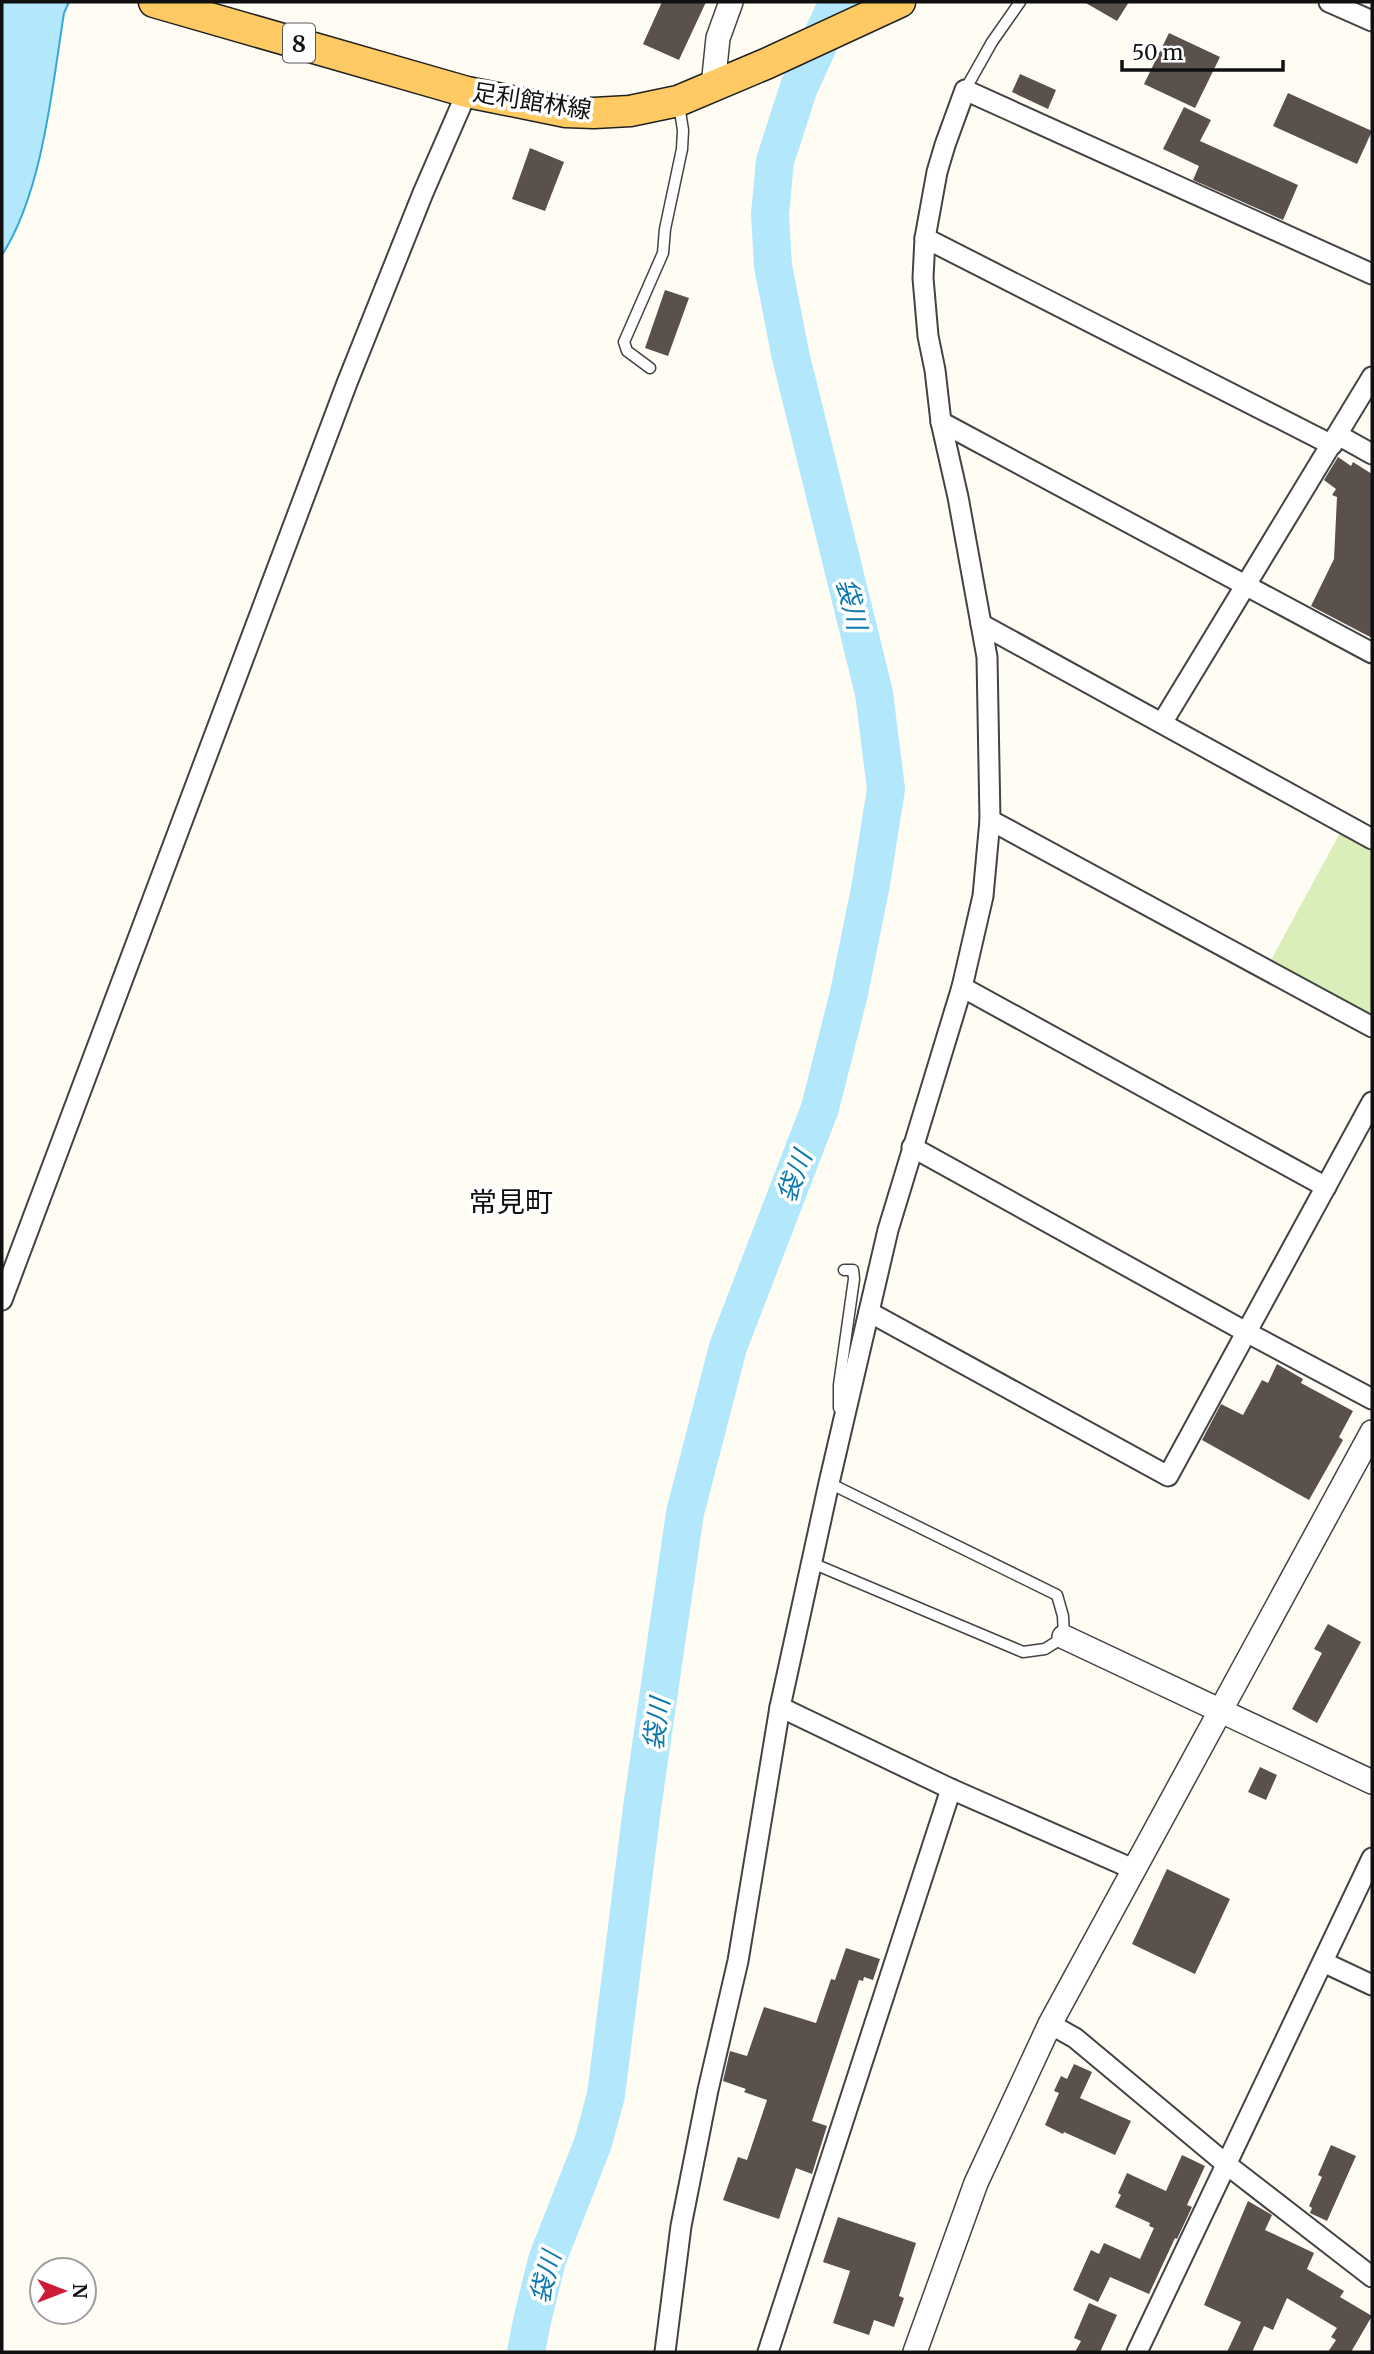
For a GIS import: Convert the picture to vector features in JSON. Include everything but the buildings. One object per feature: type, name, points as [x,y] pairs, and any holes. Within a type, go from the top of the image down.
[{"type":"main road","name":"足利館林線","points":[[154,2],[455,88],[531,106],[575,113],[630,111],[678,101],[900,2]]},
{"type":"street","points":[[717,85],[718,38],[731,2]]},
{"type":"street","points":[[1329,2],[1372,21]]},
{"type":"street","points":[[2,1300],[347,383],[423,193],[455,88]]},
{"type":"street","points":[[665,2352],[667,2317],[681,2226],[708,2090],[738,1961],[780,1707],[888,1230],[962,987],[983,896],[990,820],[987,657],[958,497],[941,422],[925,306],[925,238],[945,145],[965,90],[1372,274]]},
{"type":"street","points":[[925,238],[1335,440],[1372,454]]},
{"type":"street","points":[[1162,723],[1372,377]]},
{"type":"street","points":[[941,422],[1372,653]]},
{"type":"street","points":[[981,624],[1372,839]]},
{"type":"street","points":[[990,820],[1372,1027]]},
{"type":"street","points":[[962,987],[1326,1187]]},
{"type":"street","points":[[869,1312],[1168,1476],[1372,1102]]},
{"type":"street","points":[[912,1147],[1372,1399]]},
{"type":"street","points":[[915,2352],[976,2183],[1050,2024],[1372,1432]]},
{"type":"street","points":[[1064,1637],[1372,1782]]},
{"type":"street","points":[[780,1707],[951,1789],[1133,1869]]},
{"type":"street","points":[[768,2352],[951,1789]]},
{"type":"street","points":[[1137,2352],[1372,1858]]},
{"type":"street","points":[[1323,1962],[1372,1985]]},
{"type":"street","points":[[1050,2024],[1076,2038],[1226,2164],[1372,2277]]},
{"type":"lane","points":[[965,90],[992,42],[1020,2]]},
{"type":"lane","points":[[650,369],[627,351],[624,342],[663,253],[665,229],[682,149],[683,130],[678,101]]},
{"type":"lane","points":[[839,1437],[839,1385],[854,1279],[853,1270],[844,1270]]},
{"type":"lane","points":[[812,1563],[1024,1653],[1045,1649],[1064,1637],[1063,1616],[1057,1595],[829,1483]]},
{"type":"green space","points":[[1340,833],[1372,850],[1372,1016],[1271,960]]},
{"type":"water","points":[[2,2],[69,2],[64,13],[50,106],[36,170],[16,229],[2,255]]},
{"type":"waterway","name":"袋川","points":[[526,2352],[547,2260],[593,2143],[606,2095],[642,1808],[685,1513],[728,1347],[820,1108],[849,993],[871,884],[886,789],[874,693],[790,353],[773,266],[770,214],[775,161],[799,87],[838,2]]},
{"type":"district","name":"常見町","points":[[511,1202]]}]
